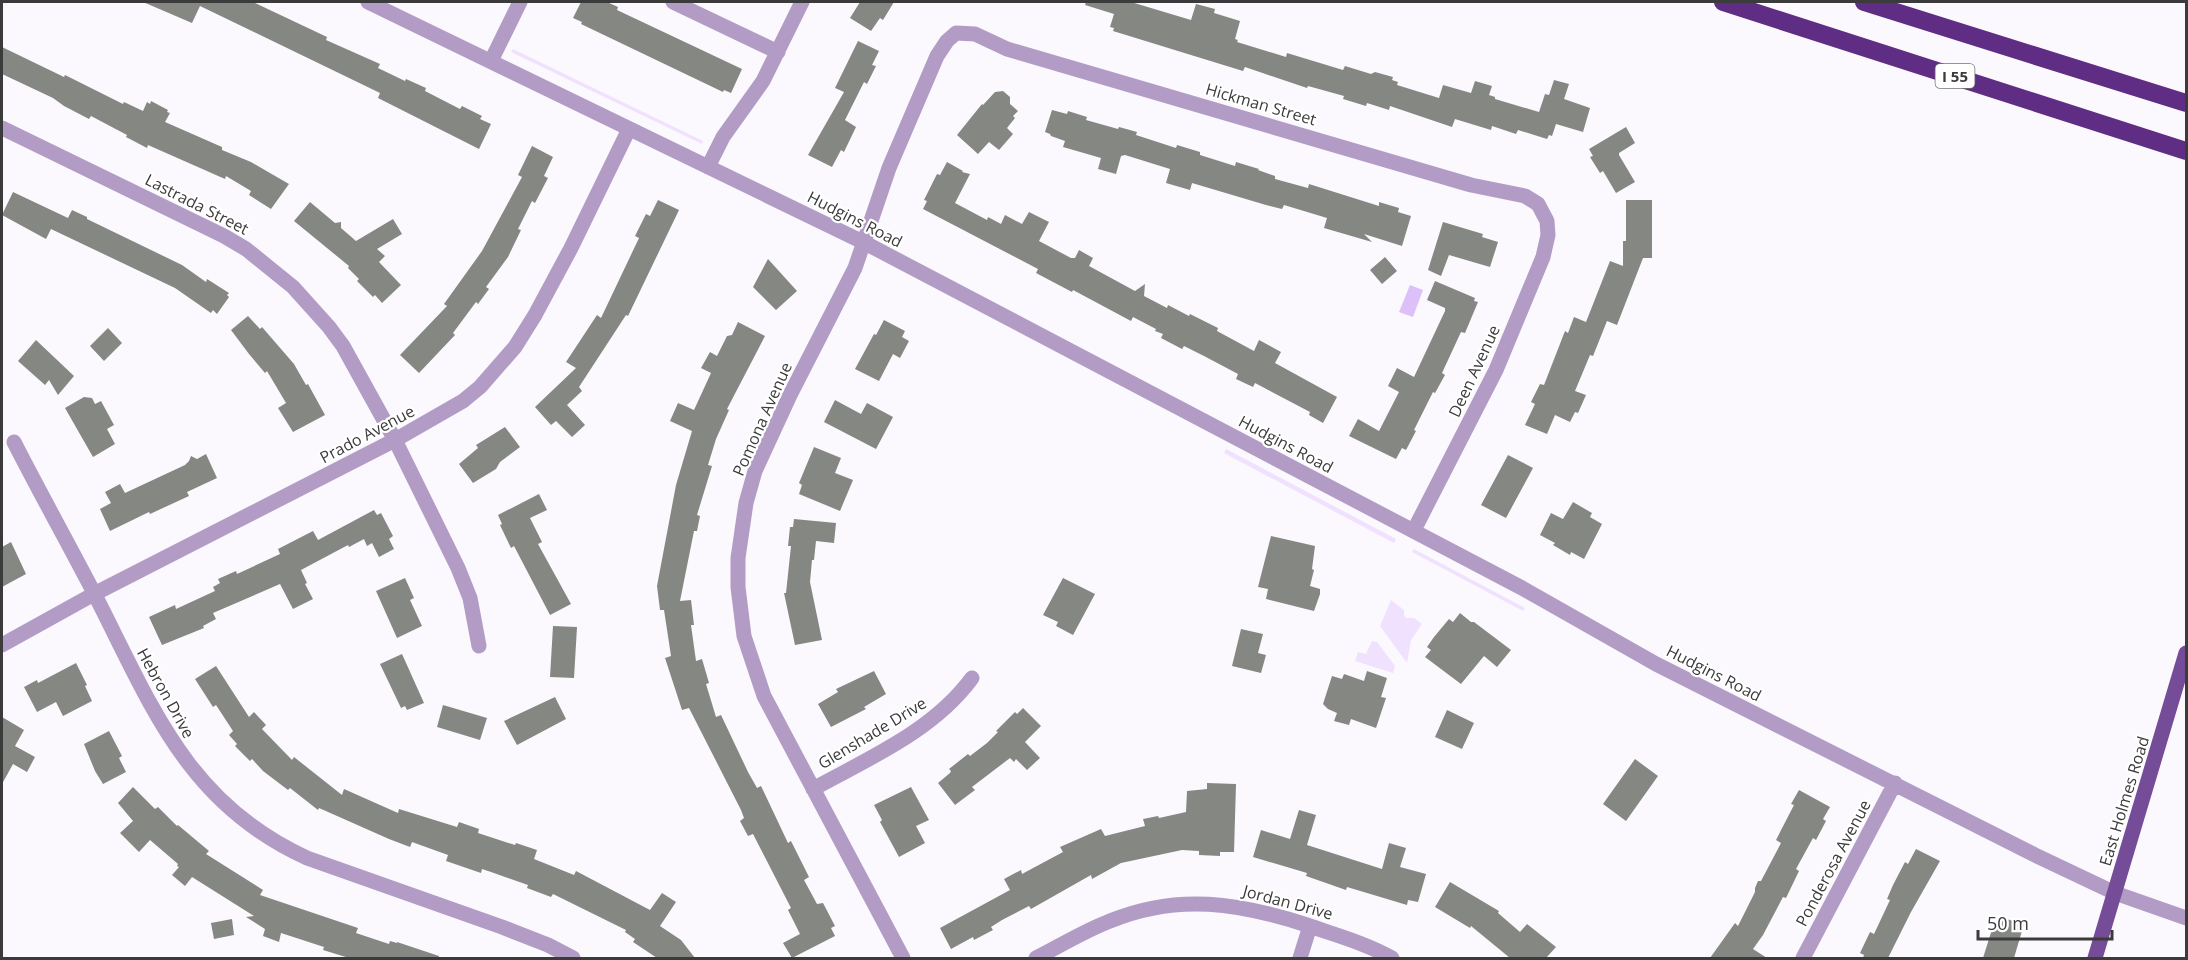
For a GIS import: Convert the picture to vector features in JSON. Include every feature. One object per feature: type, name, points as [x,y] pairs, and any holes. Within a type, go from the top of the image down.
[{"type":"highway","name":"I 55","points":[[1723,2],[2187,151]]},
{"type":"highway","points":[[1864,2],[2187,103]]},
{"type":"main road","name":"East Holmes Road","points":[[2095,958],[2187,653]]},
{"type":"street","name":"Hudgins Road","points":[[368,2],[865,243],[1414,530],[1539,597],[1656,664],[2035,855],[2115,893],[2187,918]]},
{"type":"street","points":[[491,61],[520,2]]},
{"type":"street","points":[[673,2],[778,52]]},
{"type":"street","points":[[708,167],[723,137],[752,99],[802,2]]},
{"type":"street","name":"Hickman Street","points":[[956,33],[975,34],[1007,49],[1471,185],[1525,196],[1538,204],[1546,221]]},
{"type":"street","name":"Pomona Avenue","points":[[903,958],[774,717],[753,666],[744,636],[740,612],[738,558],[746,503],[755,471],[790,395],[842,296],[865,243],[901,138],[937,56],[947,41],[956,33]]},
{"type":"street","name":"Lastrada Street","points":[[2,128],[224,236],[293,287],[329,327],[362,379],[395,440],[467,588],[479,645]]},
{"type":"street","name":"Prado Avenue","points":[[2,645],[94,594],[395,440],[463,401],[480,387],[514,347],[535,315],[571,248],[629,129]]},
{"type":"street","name":"Deen Avenue","points":[[1414,530],[1476,411],[1512,332],[1546,246],[1548,235],[1546,221]]},
{"type":"street","name":"Hebron Drive","points":[[14,442],[153,712],[179,753],[217,797],[254,827],[307,858],[502,927],[548,945],[573,958]]},
{"type":"street","name":"Glenshade Drive","points":[[813,789],[912,734],[958,697],[972,678]]},
{"type":"street","name":"Ponderosa Avenue","points":[[1803,958],[1895,783]]},
{"type":"street","name":"Jordan Drive","points":[[1036,958],[1111,920],[1164,906],[1187,903],[1229,905],[1258,910],[1339,935],[1392,958]]},
{"type":"street","points":[[1300,958],[1310,926]]},
{"type":"shaded area","points":[[513,49],[703,141],[702,144],[511,52]]},
{"type":"shaded area","points":[[1410,285],[1423,290],[1413,317],[1399,312]]},
{"type":"shaded area","points":[[1226,449],[1396,539],[1394,543],[1224,453]]},
{"type":"shaded area","points":[[1414,549],[1525,608],[1523,611],[1412,552]]},
{"type":"shaded area","points":[[1391,600],[1404,610],[1406,618],[1414,618],[1422,624],[1411,640],[1407,663],[1380,626]]},
{"type":"shaded area","points":[[1372,641],[1377,642],[1395,666],[1393,673],[1355,661],[1358,652],[1366,654]]},
{"type":"building","points":[[143,2],[253,2],[327,37],[326,40],[380,64],[378,68],[426,88],[425,91],[460,109],[462,106],[482,116],[480,119],[491,124],[479,149],[378,98],[380,93],[200,6],[192,23]]},
{"type":"building","points":[[581,2],[607,2],[618,7],[617,10],[742,69],[731,93],[724,90],[723,92],[581,24],[582,22],[573,18]]},
{"type":"building","points":[[860,2],[894,2],[883,20],[880,18],[871,31],[850,18]]},
{"type":"building","points":[[1086,2],[1131,2],[1191,20],[1196,4],[1215,9],[1214,13],[1240,21],[1235,39],[1238,40],[1237,42],[1286,57],[1287,53],[1343,70],[1345,66],[1371,74],[1375,72],[1393,77],[1392,80],[1398,82],[1397,85],[1439,98],[1443,85],[1471,93],[1475,81],[1492,86],[1489,95],[1495,99],[1539,112],[1545,94],[1549,95],[1554,80],[1569,84],[1564,99],[1590,108],[1583,132],[1556,124],[1552,136],[1549,135],[1547,139],[1518,130],[1516,134],[1492,126],[1491,130],[1455,119],[1452,127],[1390,106],[1389,110],[1367,103],[1366,106],[1343,99],[1344,96],[1308,86],[1307,88],[1245,67],[1243,71],[1113,31],[1114,28],[1110,27],[1114,14],[1085,5]]},
{"type":"building","points":[[858,41],[879,51],[872,65],[876,66],[867,84],[864,82],[845,120],[856,127],[844,152],[841,150],[832,167],[808,155],[844,92],[835,88]]},
{"type":"building","points":[[2,47],[123,104],[124,102],[143,111],[147,102],[150,104],[151,101],[170,113],[165,122],[222,147],[222,150],[251,162],[289,184],[271,209],[249,195],[251,191],[226,176],[225,179],[148,145],[147,148],[91,116],[89,119],[53,98],[2,74]]},
{"type":"building","points":[[1003,91],[1010,97],[1010,104],[1018,111],[1007,128],[1013,134],[999,150],[989,142],[978,154],[957,135],[982,104],[995,92]]},
{"type":"building","points":[[1052,110],[1067,114],[1068,111],[1087,117],[1086,120],[1137,132],[1136,135],[1176,148],[1177,145],[1200,152],[1200,155],[1235,166],[1236,162],[1259,169],[1275,176],[1275,179],[1308,188],[1309,184],[1379,206],[1379,202],[1399,208],[1398,212],[1411,216],[1402,246],[1364,234],[1372,242],[1324,228],[1327,218],[1284,205],[1282,209],[1192,183],[1190,190],[1166,183],[1170,169],[1125,155],[1121,156],[1116,174],[1098,169],[1101,158],[1063,147],[1065,141],[1045,132]]},
{"type":"building","points":[[1626,127],[1635,143],[1619,155],[1635,182],[1616,193],[1603,171],[1600,173],[1590,157],[1593,156],[1589,149]]},
{"type":"building","points":[[532,146],[553,157],[544,176],[548,178],[535,203],[532,201],[518,229],[521,230],[508,257],[486,287],[489,289],[478,304],[476,302],[453,333],[455,335],[419,373],[400,355],[447,306],[444,304],[482,251],[522,177],[518,175]]},
{"type":"building","points":[[947,162],[962,172],[970,174],[955,203],[987,220],[988,217],[1001,224],[1005,215],[1022,224],[1029,212],[1049,222],[1039,241],[1071,258],[1075,258],[1079,250],[1093,258],[1089,266],[1135,291],[1145,284],[1144,296],[1167,308],[1168,305],[1218,328],[1217,331],[1254,351],[1259,340],[1281,352],[1275,363],[1337,397],[1323,423],[1309,415],[1310,412],[1255,383],[1253,387],[1236,379],[1238,374],[1204,356],[1184,346],[1182,349],[1161,338],[1163,334],[1155,331],[1156,329],[1133,317],[1131,321],[1073,290],[1072,292],[1036,273],[1038,269],[923,209],[927,201],[924,200],[937,174],[940,175]]},
{"type":"building","points":[[13,192],[68,218],[72,210],[87,217],[182,265],[206,282],[207,279],[229,293],[227,295],[229,297],[217,314],[213,310],[211,313],[175,288],[51,229],[46,239],[2,215]]},
{"type":"building","points":[[658,200],[679,210],[628,316],[626,315],[579,387],[582,391],[567,405],[585,425],[572,437],[556,421],[551,425],[535,407],[576,368],[566,362],[597,315],[601,318],[639,238],[635,236],[646,214],[650,216]]},
{"type":"building","points":[[1626,200],[1652,200],[1652,258],[1643,258],[1617,325],[1607,321],[1593,356],[1590,355],[1575,391],[1586,395],[1578,413],[1575,412],[1570,422],[1555,415],[1547,434],[1525,425],[1535,404],[1531,402],[1540,384],[1544,385],[1565,331],[1568,333],[1574,317],[1586,322],[1610,261],[1623,266],[1623,241],[1626,241]]},
{"type":"building","points":[[310,202],[335,223],[341,222],[341,228],[356,241],[393,219],[402,234],[377,249],[385,256],[379,262],[401,285],[382,303],[357,281],[359,279],[348,268],[349,266],[294,221]]},
{"type":"building","points":[[1443,222],[1483,234],[1482,237],[1498,242],[1490,267],[1449,255],[1441,276],[1428,270]]},
{"type":"building","points":[[1385,257],[1397,271],[1382,284],[1370,270]]},
{"type":"building","points":[[768,259],[797,291],[776,310],[753,287]]},
{"type":"building","points":[[1435,281],[1475,298],[1474,301],[1478,302],[1465,333],[1461,332],[1442,373],[1445,375],[1435,393],[1433,392],[1414,430],[1416,431],[1406,450],[1402,448],[1396,459],[1349,436],[1358,419],[1379,431],[1399,392],[1388,386],[1397,368],[1414,377],[1445,311],[1445,308],[1427,300]]},
{"type":"building","points":[[248,316],[260,329],[262,327],[294,364],[325,415],[293,432],[278,408],[286,403],[267,371],[265,373],[231,330]]},
{"type":"building","points":[[884,320],[905,331],[902,337],[909,341],[900,358],[893,354],[879,381],[855,369]]},
{"type":"building","points":[[738,322],[765,336],[727,409],[729,410],[716,439],[708,465],[712,466],[697,515],[700,516],[697,531],[694,531],[680,601],[691,600],[694,625],[691,625],[696,661],[702,659],[709,683],[706,684],[716,717],[721,715],[748,772],[757,788],[761,786],[788,843],[791,841],[809,877],[804,880],[817,904],[823,903],[835,926],[831,928],[835,936],[792,958],[783,943],[800,934],[788,910],[791,908],[753,834],[748,836],[740,821],[744,818],[741,810],[689,708],[682,710],[665,658],[671,656],[664,610],[660,610],[657,586],[676,485],[692,431],[670,421],[678,403],[694,410],[711,373],[701,368],[710,352],[717,356],[727,336],[732,335]]},
{"type":"building","points":[[108,328],[122,343],[104,361],[90,346]]},
{"type":"building","points":[[36,340],[74,376],[58,395],[49,380],[45,385],[18,361]]},
{"type":"building","points":[[84,397],[92,398],[95,404],[101,401],[114,425],[107,429],[115,444],[93,457],[65,408]]},
{"type":"building","points":[[835,400],[861,414],[867,403],[893,417],[876,449],[824,422]]},
{"type":"building","points":[[505,427],[520,447],[500,462],[496,469],[473,483],[459,464],[478,448],[476,445]]},
{"type":"building","points":[[814,447],[841,458],[835,473],[853,480],[840,511],[799,494],[802,485],[799,483]]},
{"type":"building","points":[[206,454],[217,478],[187,492],[189,496],[110,531],[100,509],[111,503],[105,492],[120,484],[125,493],[185,465],[191,456],[197,459]]},
{"type":"building","points":[[1508,455],[1533,468],[1506,518],[1481,505]]},
{"type":"building","points":[[539,494],[547,510],[530,518],[542,542],[538,544],[571,604],[550,615],[514,546],[511,548],[500,525],[502,524],[498,515]]},
{"type":"building","points":[[1573,502],[1592,513],[1590,517],[1602,524],[1584,559],[1571,552],[1570,555],[1540,535],[1551,513],[1563,519]]},
{"type":"building","points":[[374,510],[377,515],[381,513],[393,536],[389,539],[394,549],[379,557],[372,543],[367,546],[364,539],[349,547],[348,545],[301,570],[313,599],[293,609],[280,584],[213,613],[216,619],[203,626],[204,628],[162,645],[149,617],[175,605],[176,609],[215,591],[213,587],[220,583],[218,579],[236,571],[237,574],[280,554],[278,549],[313,531],[318,540]]},
{"type":"building","points":[[794,519],[836,523],[834,543],[816,541],[814,560],[812,560],[810,582],[822,640],[795,645],[784,593],[786,593],[791,546],[788,546],[790,527],[793,527]]},
{"type":"building","points":[[1271,536],[1315,546],[1312,569],[1314,570],[1310,586],[1320,589],[1320,594],[1314,611],[1266,599],[1268,589],[1258,587]]},
{"type":"building","points":[[11,542],[26,574],[2,587],[2,547]]},
{"type":"building","points":[[405,578],[414,598],[410,600],[422,626],[397,638],[376,591]]},
{"type":"building","points":[[1063,578],[1095,594],[1073,635],[1056,626],[1058,622],[1043,615]]},
{"type":"building","points":[[1460,613],[1511,650],[1497,667],[1484,656],[1461,684],[1425,657],[1431,650],[1427,647],[1434,637],[1449,619],[1453,622]]},
{"type":"building","points":[[553,626],[577,627],[574,678],[550,677]]},
{"type":"building","points":[[1241,629],[1263,634],[1258,653],[1266,655],[1261,673],[1232,666]]},
{"type":"building","points":[[402,654],[424,703],[407,710],[405,706],[401,708],[380,664]]},
{"type":"building","points":[[76,663],[92,701],[63,716],[56,702],[37,712],[24,687],[37,680],[38,683]]},
{"type":"building","points":[[216,666],[249,717],[254,712],[266,725],[262,729],[292,760],[294,757],[342,795],[344,789],[398,813],[399,809],[457,827],[459,822],[479,829],[478,833],[537,850],[534,859],[574,875],[576,871],[650,910],[662,893],[676,902],[660,926],[681,940],[695,958],[657,958],[633,942],[635,939],[625,932],[626,930],[553,894],[551,897],[527,888],[528,885],[491,872],[482,869],[481,873],[446,861],[448,855],[412,842],[410,847],[319,808],[318,810],[263,771],[252,759],[250,761],[235,746],[237,744],[229,735],[233,731],[216,705],[213,707],[195,679]]},
{"type":"building","points":[[874,671],[886,694],[864,707],[866,709],[831,727],[818,704],[838,692],[836,689]]},
{"type":"building","points":[[1367,671],[1387,678],[1381,697],[1386,698],[1376,728],[1351,719],[1349,725],[1334,721],[1337,713],[1323,704],[1332,676],[1342,679],[1344,674],[1364,681]]},
{"type":"building","points":[[555,697],[566,719],[517,745],[504,721]]},
{"type":"building","points":[[443,705],[487,718],[480,740],[437,727]]},
{"type":"building","points":[[1023,708],[1041,726],[1025,742],[1040,758],[1027,770],[1016,759],[1014,762],[1010,758],[972,787],[975,790],[955,805],[938,783],[950,773],[949,769],[987,743],[1015,712],[1017,714]]},
{"type":"building","points":[[1447,710],[1474,723],[1462,749],[1435,737]]},
{"type":"building","points":[[2,717],[24,730],[15,746],[35,757],[27,772],[13,764],[2,784]]},
{"type":"building","points":[[109,731],[122,756],[119,758],[126,772],[103,784],[84,744]]},
{"type":"building","points":[[1635,759],[1658,776],[1626,821],[1603,804]]},
{"type":"building","points":[[1207,783],[1236,784],[1234,852],[1220,852],[1220,856],[1199,855],[1199,851],[1182,850],[1121,863],[1092,879],[1091,875],[1031,909],[1029,906],[991,927],[993,930],[974,940],[973,937],[951,949],[940,928],[1010,890],[1004,879],[1021,870],[1022,874],[1063,852],[1060,847],[1101,829],[1105,836],[1145,826],[1143,819],[1186,812],[1187,791],[1207,789]]},
{"type":"building","points":[[133,787],[155,809],[158,807],[177,826],[209,851],[206,854],[263,890],[260,895],[358,928],[356,933],[389,944],[390,941],[397,942],[439,956],[439,958],[349,958],[281,933],[279,942],[263,936],[265,929],[246,917],[254,916],[192,877],[185,886],[172,875],[179,867],[178,864],[150,840],[139,852],[120,833],[133,821],[118,803]]},
{"type":"building","points":[[911,787],[929,820],[916,826],[925,843],[899,857],[880,822],[882,820],[874,805]]},
{"type":"building","points":[[1799,790],[1830,807],[1816,840],[1813,838],[1796,869],[1799,871],[1786,898],[1783,897],[1753,949],[1767,958],[1710,958],[1735,923],[1738,926],[1758,881],[1761,881],[1781,843],[1776,840]]},
{"type":"building","points":[[1299,810],[1316,815],[1307,845],[1382,869],[1389,843],[1406,848],[1400,867],[1426,874],[1418,902],[1408,900],[1407,905],[1347,887],[1346,890],[1306,876],[1307,873],[1253,857],[1261,830],[1290,839]]},
{"type":"building","points":[[1916,849],[1940,861],[1888,958],[1863,958],[1864,955],[1860,953],[1870,932],[1874,934],[1890,900],[1887,899],[1893,885],[1905,862],[1908,864]]},
{"type":"building","points":[[1450,882],[1499,911],[1498,913],[1520,932],[1527,924],[1556,947],[1546,958],[1510,958],[1471,926],[1470,928],[1435,907]]},
{"type":"building","points":[[2003,918],[2024,924],[2014,958],[1983,958],[1994,923],[2001,925]]},
{"type":"building","points":[[232,919],[234,935],[214,939],[211,923]]}]
